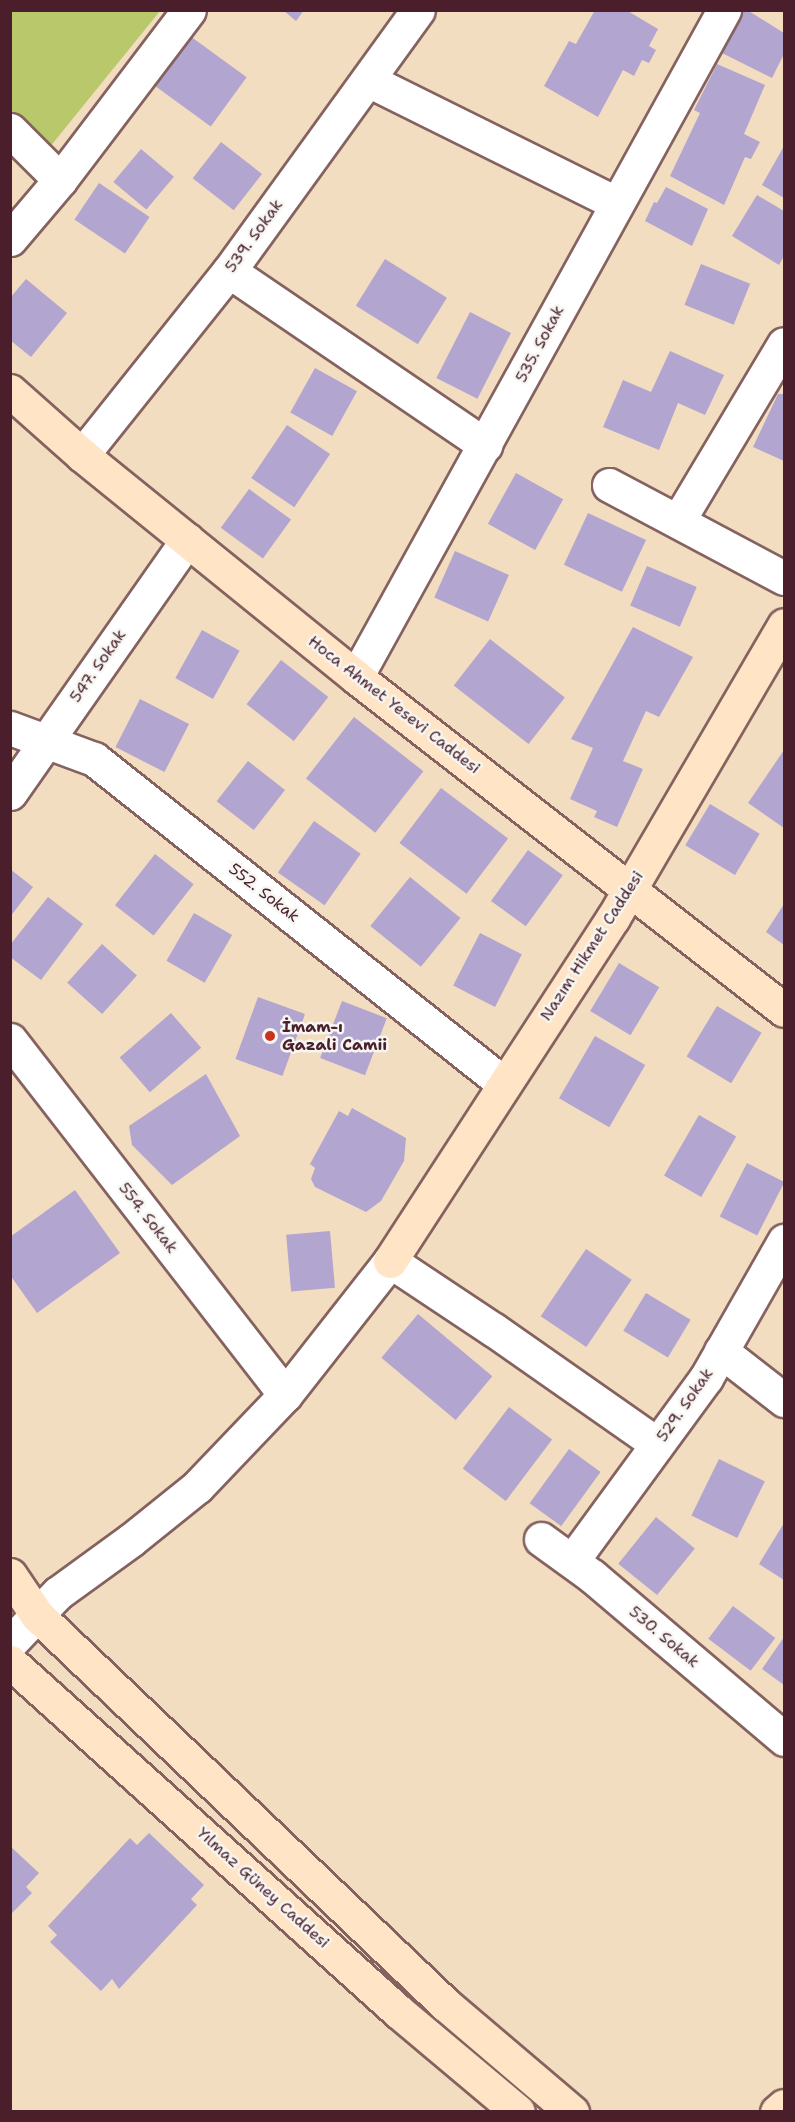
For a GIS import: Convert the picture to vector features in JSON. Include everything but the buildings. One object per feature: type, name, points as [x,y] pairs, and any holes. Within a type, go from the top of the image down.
[{"type":"street","points":[[10,239],[60,180],[189,10]]},
{"type":"street","name":"539. Sokak","points":[[82,455],[229,271],[418,10]]},
{"type":"street","name":"535. Sokak","points":[[356,677],[724,10]]},
{"type":"street","points":[[368,80],[616,203]]},
{"type":"street","points":[[10,130],[60,180]]},
{"type":"street","points":[[229,271],[485,445]]},
{"type":"street","points":[[678,521],[784,344]]},
{"type":"street","name":"Hoca Ahmet Yesevi Caddesi","points":[[10,391],[82,455],[356,677],[631,888],[784,1010]]},
{"type":"street","points":[[609,485],[784,578]]},
{"type":"street","name":"547. Sokak","points":[[10,793],[187,540]]},
{"type":"street","name":"Nazım Hikmet Caddesi","points":[[390,1261],[631,888],[784,626]]},
{"type":"street","name":"552. Sokak","points":[[10,728],[94,759],[503,1083]]},
{"type":"street","name":"554. Sokak","points":[[10,1040],[285,1395]]},
{"type":"street","name":"529. Sokak","points":[[572,1561],[706,1378],[784,1241]]},
{"type":"street","points":[[10,1643],[58,1593],[132,1540],[197,1487],[285,1395],[390,1261],[494,1330],[657,1444]]},
{"type":"street","points":[[721,1351],[784,1400]]},
{"type":"street","name":"530. Sokak","points":[[541,1539],[572,1561],[784,1739]]},
{"type":"street","points":[[10,1575],[37,1615],[445,2004],[572,2112]]},
{"type":"street","name":"Yılmaz Güney Caddesi","points":[[10,1662],[399,2012],[518,2112]]},
{"type":"street","points":[[777,2112],[784,2106]]},
{"type":"green space","points":[[10,11],[160,11],[49,148],[11,112]]},
{"type":"place","name":"İmam-ı Gazali Camii","points":[[270,1036]]}]
